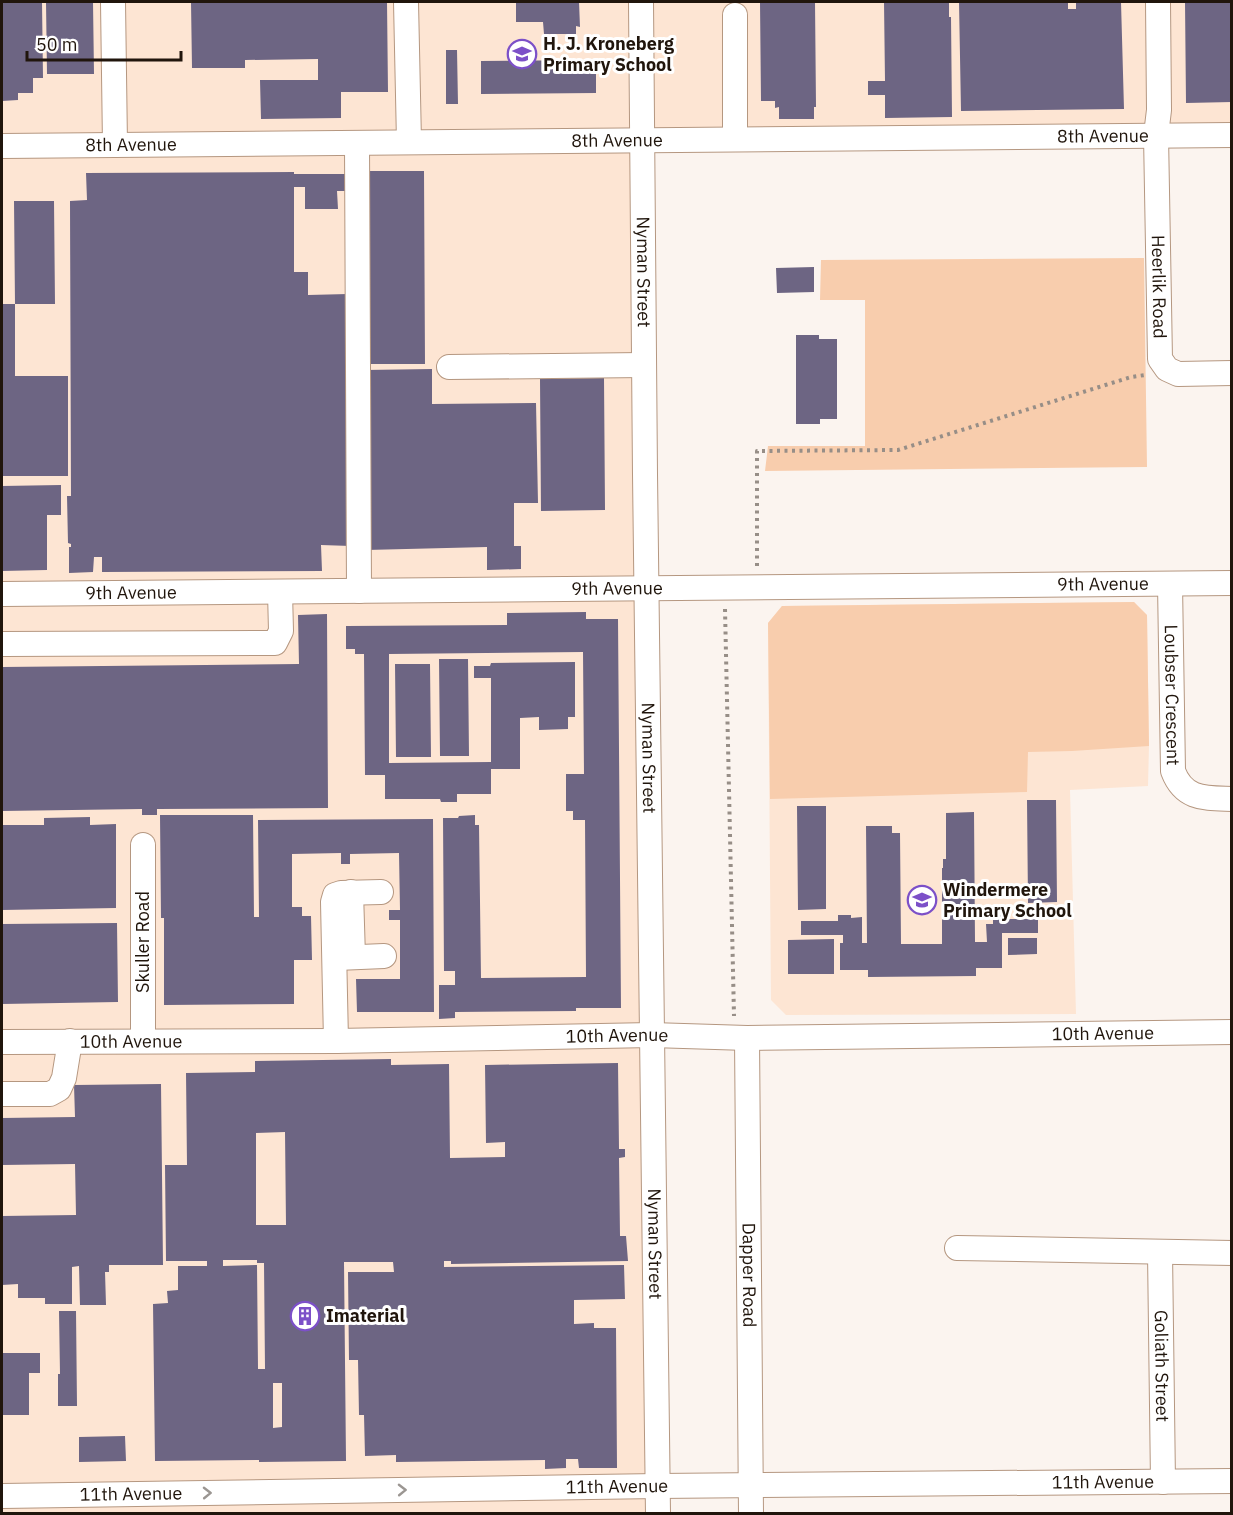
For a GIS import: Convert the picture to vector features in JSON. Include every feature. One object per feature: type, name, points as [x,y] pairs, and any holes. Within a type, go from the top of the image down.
[{"type":"street","points":[[114,2],[115,145]]},
{"type":"street","points":[[406,2],[410,142]]},
{"type":"street","name":"Nyman Street","points":[[641,2],[658,1514]]},
{"type":"street","name":"Heerlik Road","points":[[1158,2],[1159,110],[1156,135],[1159,352],[1163,364],[1173,372]]},
{"type":"street","points":[[735,15],[735,139]]},
{"type":"street","name":"8th Avenue","points":[[2,146],[1232,135]]},
{"type":"street","points":[[357,144],[359,591]]},
{"type":"street","points":[[449,367],[644,365]]},
{"type":"street","points":[[1173,372],[1179,374],[1232,373]]},
{"type":"street","name":"9th Avenue","points":[[2,594],[1232,583]]},
{"type":"street","name":"Loubser Crescent","points":[[1170,584],[1173,771],[1179,785],[1191,794],[1205,798],[1232,799]]},
{"type":"street","points":[[2,644],[275,643],[280,631],[280,592]]},
{"type":"street","name":"Skuller Road","points":[[143,845],[143,1040]]},
{"type":"street","points":[[336,1041],[351,892],[381,892]]},
{"type":"street","points":[[343,958],[384,956]]},
{"type":"street","name":"10th Avenue","points":[[2,1042],[1232,1032]]},
{"type":"street","name":"Dapper Road","points":[[740,1037],[751,1514]]},
{"type":"street","points":[[2,1094],[50,1094],[59,1089],[64,1078],[70,1041]]},
{"type":"street","points":[[957,1248],[1232,1253]]},
{"type":"street","name":"Goliath Street","points":[[1160,1252],[1163,1482]]},
{"type":"street","name":"11th Avenue","points":[[2,1496],[658,1486],[1232,1481]]},
{"type":"path","points":[[757,587],[757,451],[898,450],[1131,377],[1173,372]]},
{"type":"path","points":[[724,588],[740,1037]]},
{"type":"shaded area","points":[[2,2],[1231,2],[1231,135],[642,141],[658,1513],[2,1514]]},
{"type":"shaded area","points":[[1144,258],[1147,467],[765,471],[768,446],[865,446],[865,300],[820,300],[821,260]]},
{"type":"shaded area","name":"Windermere Primary School","points":[[1134,602],[1147,615],[1148,786],[1070,790],[1076,1014],[786,1015],[771,1000],[768,623],[782,606]]},
{"type":"shaded area","points":[[1134,602],[1147,615],[1149,746],[1028,752],[1027,792],[770,799],[768,623],[782,606]]},
{"type":"building","points":[[2,2],[42,2],[43,78],[33,78],[33,93],[18,93],[18,100],[2,101]]},
{"type":"building","points":[[46,2],[93,2],[94,74],[47,74]]},
{"type":"building","points":[[191,2],[387,2],[388,92],[341,92],[341,118],[261,119],[260,80],[318,80],[318,59],[245,60],[245,68],[192,68]]},
{"type":"building","points":[[516,2],[579,2],[580,27],[576,26],[576,34],[544,34],[543,22],[516,22]]},
{"type":"building","points":[[760,2],[815,2],[816,107],[814,107],[814,119],[779,119],[779,107],[775,108],[775,101],[761,101]]},
{"type":"building","points":[[884,2],[949,2],[952,117],[885,118],[885,95],[868,95],[868,81],[885,81]]},
{"type":"building","points":[[959,2],[1068,2],[1068,9],[1076,9],[1076,2],[1121,2],[1124,109],[961,111]]},
{"type":"building","points":[[1185,2],[1232,2],[1232,102],[1186,103]]},
{"type":"building","points":[[446,50],[457,50],[458,104],[446,104]]},
{"type":"building","points":[[596,60],[596,93],[481,94],[481,61]]},
{"type":"building","points":[[368,171],[424,171],[425,364],[369,364]]},
{"type":"building","points":[[294,172],[294,174],[348,174],[348,191],[337,191],[338,209],[305,209],[305,187],[294,187],[294,272],[308,272],[308,295],[348,294],[351,546],[321,545],[322,571],[102,572],[102,557],[94,557],[93,572],[69,573],[71,544],[68,543],[67,496],[71,496],[70,201],[87,200],[86,173]]},
{"type":"building","points":[[14,201],[54,201],[55,304],[15,304]]},
{"type":"building","points":[[814,267],[814,292],[777,293],[776,268]]},
{"type":"building","points":[[2,304],[15,304],[15,376],[68,376],[68,476],[2,476]]},
{"type":"building","points":[[796,335],[819,335],[819,339],[837,339],[837,419],[820,419],[820,424],[796,424]]},
{"type":"building","points":[[432,369],[432,404],[536,403],[538,503],[514,503],[514,546],[521,546],[521,569],[487,570],[487,547],[366,550],[365,370]]},
{"type":"building","points":[[604,378],[605,510],[541,511],[540,379]]},
{"type":"building","points":[[61,485],[61,515],[47,515],[47,570],[2,571],[2,486]]},
{"type":"building","points":[[586,612],[586,619],[618,619],[621,1008],[576,1008],[576,1011],[455,1012],[455,1018],[439,1019],[439,985],[455,985],[455,971],[444,971],[443,818],[475,815],[475,825],[479,825],[481,978],[586,977],[585,820],[573,820],[573,811],[566,811],[566,774],[584,774],[583,652],[389,654],[389,763],[491,762],[491,678],[474,678],[474,666],[490,666],[491,663],[575,662],[575,717],[568,717],[568,729],[539,730],[539,717],[520,718],[520,769],[491,769],[491,794],[457,794],[457,802],[441,802],[440,799],[385,799],[385,775],[365,775],[364,654],[355,654],[355,649],[346,649],[346,626],[507,625],[507,613]]},
{"type":"building","points":[[327,614],[328,808],[157,809],[157,815],[142,815],[142,809],[2,811],[2,667],[299,664],[298,615]]},
{"type":"building","points":[[439,659],[468,659],[469,756],[440,756]]},
{"type":"building","points":[[395,664],[430,664],[431,757],[396,757]]},
{"type":"building","points":[[1027,800],[1056,800],[1057,902],[1028,903]]},
{"type":"building","points":[[797,806],[826,806],[826,909],[798,910]]},
{"type":"building","points":[[974,812],[975,942],[987,942],[986,924],[993,924],[993,914],[1006,914],[1006,919],[1038,919],[1038,933],[1002,933],[1002,968],[976,968],[976,976],[868,977],[868,970],[840,970],[840,943],[843,943],[843,935],[801,935],[801,921],[838,921],[838,915],[851,915],[851,918],[862,917],[862,943],[867,943],[866,826],[892,826],[892,833],[900,833],[901,944],[942,944],[942,868],[943,859],[946,859],[946,813]]},
{"type":"building","points":[[160,815],[253,815],[254,917],[259,917],[258,820],[433,819],[434,1012],[357,1012],[356,979],[400,979],[400,920],[389,920],[389,910],[400,910],[399,853],[350,854],[350,864],[341,864],[341,853],[292,854],[292,907],[302,907],[302,916],[311,916],[312,960],[294,960],[294,1004],[164,1005],[164,918],[161,918]]},
{"type":"building","points":[[90,817],[90,825],[116,824],[116,908],[2,910],[2,825],[44,825],[44,818]]},
{"type":"building","points":[[117,923],[118,1002],[2,1004],[2,924]]},
{"type":"building","points":[[1008,938],[1037,938],[1037,954],[1008,955]]},
{"type":"building","points":[[834,939],[834,974],[788,974],[788,940]]},
{"type":"building","points":[[391,1059],[391,1065],[449,1064],[450,1158],[505,1157],[505,1142],[486,1143],[485,1065],[618,1063],[619,1149],[625,1149],[625,1157],[619,1158],[620,1236],[626,1236],[628,1261],[451,1264],[451,1261],[444,1261],[444,1267],[624,1265],[625,1299],[574,1300],[574,1324],[594,1323],[594,1328],[616,1328],[617,1468],[579,1468],[578,1459],[566,1459],[566,1468],[545,1469],[545,1460],[396,1462],[396,1455],[365,1456],[364,1415],[359,1415],[358,1360],[349,1360],[348,1272],[394,1272],[393,1262],[344,1262],[346,1461],[155,1461],[153,1304],[168,1303],[167,1291],[178,1290],[178,1266],[207,1266],[207,1261],[166,1261],[165,1165],[187,1165],[186,1073],[255,1072],[255,1061]],"holes":[[[285,1132],[286,1225],[256,1225],[256,1133]],[[223,1260],[257,1260],[257,1263],[264,1263],[265,1369],[258,1369],[257,1265],[223,1266]],[[273,1383],[282,1383],[282,1427],[273,1428]]]},
{"type":"building","points":[[161,1084],[163,1265],[109,1265],[109,1272],[105,1272],[106,1305],[80,1305],[79,1266],[72,1267],[72,1304],[45,1304],[45,1298],[18,1298],[18,1284],[2,1285],[2,1216],[76,1215],[75,1164],[2,1165],[2,1118],[75,1117],[74,1085]]},
{"type":"building","points":[[59,1311],[76,1311],[77,1406],[58,1406]]},
{"type":"building","points":[[2,1353],[40,1353],[40,1373],[29,1373],[29,1415],[2,1415]]},
{"type":"building","points":[[125,1436],[126,1461],[79,1462],[79,1437]]},
{"type":"place","name":"H. J. Kroneberg Primary School","points":[[522,54]]},
{"type":"place","name":"Windermere Primary School","points":[[922,900]]},
{"type":"place","name":"Imaterial","points":[[305,1316]]}]
